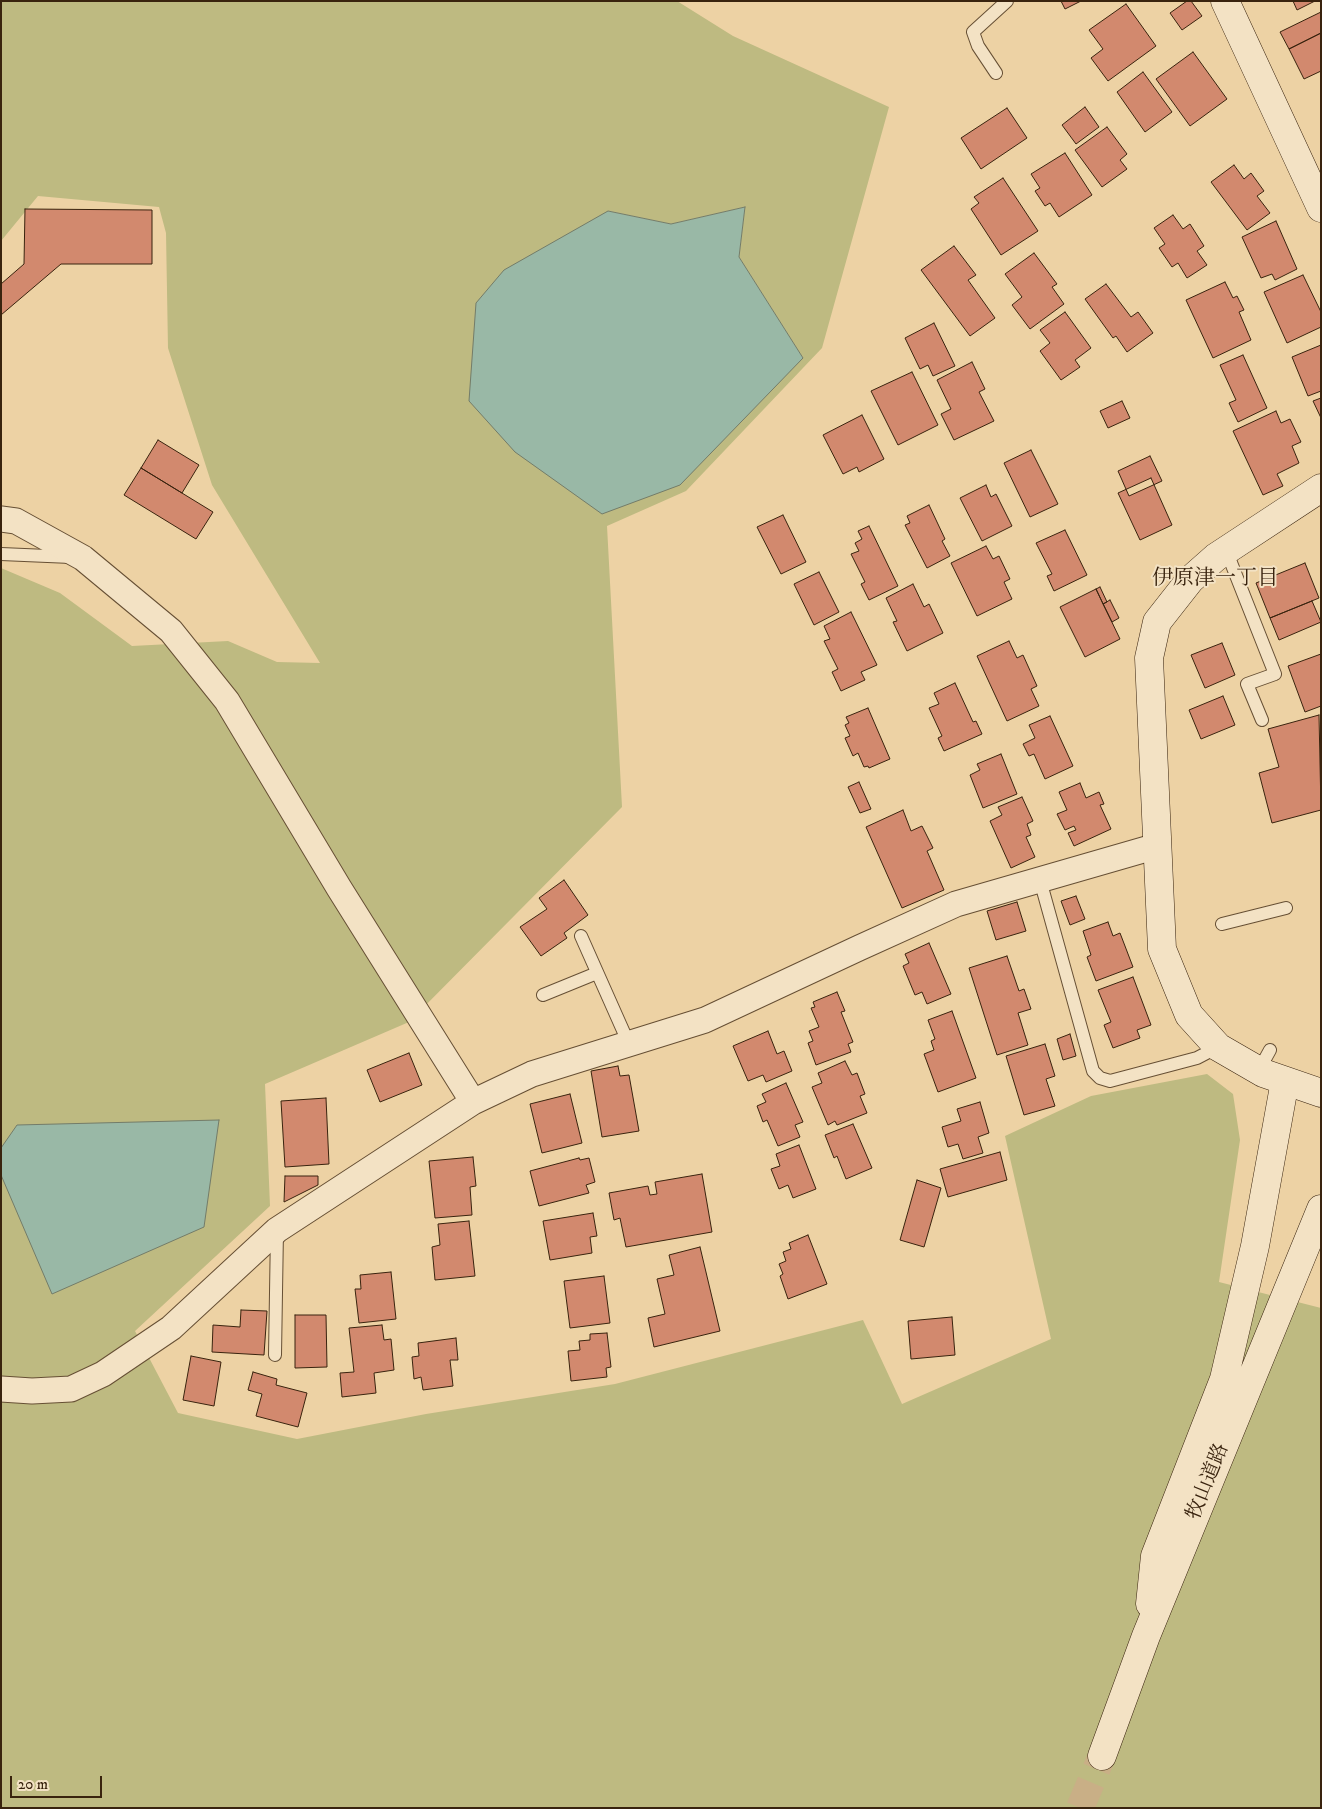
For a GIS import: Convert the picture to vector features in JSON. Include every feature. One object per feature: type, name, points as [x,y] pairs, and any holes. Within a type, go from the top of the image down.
[{"type":"street","points":[[1225,1],[1321,208]]},
{"type":"street","points":[[1321,488],[1216,556],[1190,580],[1157,622],[1149,658],[1162,948],[1189,1015],[1218,1047],[1264,1060],[1285,1081],[1321,1093]]},
{"type":"street","points":[[1,519],[16,521],[83,558],[171,631],[227,701],[339,888],[473,1102]]},
{"type":"street","points":[[1,1389],[32,1391],[71,1389],[104,1374],[171,1328],[277,1230],[473,1102],[532,1074],[704,1020],[956,904],[1157,846]]},
{"type":"street","points":[[1146,1636],[1154,1556],[1224,1379],[1255,1246],[1285,1081]]},
{"type":"street","name":"牧山道路","points":[[1102,1756],[1146,1636],[1310,1268],[1321,1209]]},
{"type":"lane","points":[[996,73],[978,46],[973,32],[1007,1]]},
{"type":"lane","points":[[1226,550],[1275,674],[1247,684],[1262,720]]},
{"type":"lane","points":[[1,554],[83,558]]},
{"type":"lane","points":[[1040,880],[1093,1072],[1100,1078],[1110,1081],[1197,1058],[1218,1047]]},
{"type":"lane","points":[[1222,924],[1286,908]]},
{"type":"lane","points":[[581,936],[629,1044]]},
{"type":"lane","points":[[543,995],[597,973]]},
{"type":"lane","points":[[276,1355],[277,1230]]},
{"type":"shaded area","points":[[1,1],[677,1],[733,36],[889,107],[822,348],[686,491],[607,526],[622,807],[409,1022],[265,1084],[270,1206],[135,1331],[178,1413],[297,1439],[426,1414],[615,1384],[863,1320],[902,1404],[1051,1339],[1005,1136],[1091,1096],[1207,1074],[1233,1094],[1240,1140],[1219,1282],[1321,1308],[1321,1808],[1,1808],[1,568],[60,593],[132,646],[228,641],[277,662],[320,663],[212,485],[168,348],[166,233],[159,207],[38,196],[1,241]],"holes":[[[745,207],[739,257],[803,358],[608,211],[671,224]]]},
{"type":"shaded area","points":[[745,207],[739,257],[803,358],[680,485],[602,514],[515,452],[469,401],[476,303],[504,270],[608,211],[671,224]]},
{"type":"shaded area","points":[[219,1120],[204,1227],[52,1294],[1,1175],[1,1148],[17,1125]]},
{"type":"building","points":[[1061,1],[1081,1],[1065,9]]},
{"type":"building","points":[[1187,1],[1191,1],[1202,16],[1182,30],[1170,13]]},
{"type":"building","points":[[1293,1],[1315,1],[1297,10]]},
{"type":"building","points":[[1126,4],[1156,46],[1108,81],[1091,58],[1103,49],[1089,30]]},
{"type":"building","points":[[1321,12],[1321,33],[1289,49],[1280,32]]},
{"type":"building","points":[[1321,33],[1321,71],[1304,79],[1289,49]]},
{"type":"building","points":[[1193,52],[1227,99],[1190,126],[1156,79]]},
{"type":"building","points":[[1143,72],[1172,112],[1145,132],[1117,92]]},
{"type":"building","points":[[1085,107],[1099,127],[1076,144],[1062,125]]},
{"type":"building","points":[[1007,108],[1027,138],[981,169],[961,138]]},
{"type":"building","points":[[1107,127],[1127,154],[1120,160],[1127,169],[1102,187],[1075,150]]},
{"type":"building","points":[[1065,153],[1092,195],[1059,217],[1050,203],[1045,206],[1035,191],[1040,188],[1031,174]]},
{"type":"building","points":[[1234,165],[1244,179],[1251,173],[1264,191],[1257,196],[1270,213],[1247,230],[1211,182]]},
{"type":"building","points":[[1003,178],[1038,231],[1001,255],[971,209],[979,203],[974,197]]},
{"type":"building","points":[[25,209],[152,210],[152,264],[61,264],[1,315],[1,284],[24,264]]},
{"type":"building","points":[[1173,215],[1183,229],[1190,224],[1204,246],[1197,251],[1207,265],[1187,278],[1178,263],[1172,267],[1159,248],[1165,244],[1154,228]]},
{"type":"building","points":[[1276,221],[1297,269],[1275,280],[1272,274],[1261,278],[1242,237]]},
{"type":"building","points":[[954,246],[976,275],[968,280],[995,318],[970,336],[921,270]]},
{"type":"building","points":[[1034,253],[1057,284],[1052,287],[1064,304],[1030,329],[1012,305],[1022,297],[1005,274]]},
{"type":"building","points":[[1303,275],[1321,312],[1321,327],[1287,343],[1264,292]]},
{"type":"building","points":[[1225,282],[1233,298],[1237,296],[1244,310],[1239,312],[1251,340],[1213,358],[1186,300]]},
{"type":"building","points":[[1106,284],[1131,317],[1138,312],[1153,333],[1127,352],[1116,336],[1113,338],[1085,299]]},
{"type":"building","points":[[1065,312],[1091,348],[1075,360],[1080,367],[1061,380],[1040,351],[1050,343],[1040,330]]},
{"type":"building","points":[[934,323],[955,366],[933,376],[928,365],[920,369],[905,338]]},
{"type":"building","points":[[1321,345],[1321,391],[1308,396],[1292,357]]},
{"type":"building","points":[[1243,355],[1267,408],[1238,422],[1229,403],[1236,400],[1220,365]]},
{"type":"building","points":[[972,362],[985,389],[979,392],[994,421],[954,440],[941,414],[951,409],[937,380]]},
{"type":"building","points":[[912,372],[938,425],[898,445],[871,391]]},
{"type":"building","points":[[1321,398],[1321,418],[1313,401]]},
{"type":"building","points":[[1122,401],[1130,418],[1108,428],[1100,411]]},
{"type":"building","points":[[1276,411],[1281,423],[1290,419],[1301,442],[1292,446],[1299,463],[1277,474],[1283,486],[1263,495],[1233,431]]},
{"type":"building","points":[[862,415],[884,459],[859,472],[857,467],[843,474],[823,435]]},
{"type":"building","points":[[158,440],[199,465],[182,493],[141,468]]},
{"type":"building","points":[[1031,450],[1058,504],[1030,517],[1004,463]]},
{"type":"building","points":[[1150,456],[1162,481],[1129,496],[1118,471]]},
{"type":"building","points":[[141,468],[213,512],[196,539],[124,495]]},
{"type":"building","points":[[1151,478],[1172,525],[1140,540],[1118,493]]},
{"type":"building","points":[[986,485],[991,497],[996,494],[1012,526],[982,541],[960,498]]},
{"type":"building","points":[[929,505],[945,539],[942,541],[950,556],[927,568],[905,525],[910,523],[907,516]]},
{"type":"building","points":[[783,515],[806,562],[781,574],[757,527]]},
{"type":"building","points":[[869,526],[898,586],[869,600],[861,584],[865,582],[851,554],[859,551],[855,543],[862,539],[858,531]]},
{"type":"building","points":[[1065,530],[1087,575],[1054,591],[1047,576],[1052,574],[1036,543]]},
{"type":"building","points":[[986,546],[993,559],[999,556],[1010,579],[1004,582],[1012,599],[977,616],[951,563]]},
{"type":"building","points":[[1305,563],[1319,598],[1270,618],[1256,583]]},
{"type":"building","points":[[819,572],[839,612],[814,625],[794,584]]},
{"type":"building","points":[[913,584],[924,607],[929,604],[943,633],[907,651],[893,622],[897,621],[886,598]]},
{"type":"building","points":[[1100,587],[1107,602],[1103,604],[1096,589]]},
{"type":"building","points":[[1096,589],[1120,639],[1085,657],[1060,607]]},
{"type":"building","points":[[1110,600],[1119,618],[1112,622],[1103,604]]},
{"type":"building","points":[[1312,601],[1321,622],[1279,640],[1270,618]]},
{"type":"building","points":[[851,612],[877,665],[861,672],[865,680],[841,691],[832,672],[838,669],[824,641],[830,639],[824,626]]},
{"type":"building","points":[[1009,641],[1017,658],[1023,655],[1037,686],[1031,689],[1039,706],[1007,721],[977,656]]},
{"type":"building","points":[[1222,643],[1235,675],[1205,688],[1191,655]]},
{"type":"building","points":[[1321,654],[1321,706],[1305,712],[1288,666]]},
{"type":"building","points":[[955,683],[973,722],[976,721],[982,734],[944,751],[938,738],[942,736],[929,708],[939,704],[934,693]]},
{"type":"building","points":[[1223,696],[1235,725],[1201,739],[1189,710]]},
{"type":"building","points":[[868,708],[890,759],[869,768],[868,766],[864,767],[858,753],[853,756],[845,738],[850,736],[845,725],[849,723],[846,717]]},
{"type":"building","points":[[1319,715],[1321,810],[1272,823],[1259,773],[1279,767],[1268,729]]},
{"type":"building","points":[[1050,716],[1073,766],[1045,779],[1034,754],[1029,756],[1023,744],[1035,738],[1029,725]]},
{"type":"building","points":[[1001,754],[1017,794],[983,808],[970,775],[980,770],[977,764]]},
{"type":"building","points":[[859,782],[871,809],[860,813],[848,787]]},
{"type":"building","points":[[1080,783],[1086,798],[1099,792],[1104,804],[1100,805],[1111,829],[1074,846],[1068,833],[1076,830],[1074,826],[1065,830],[1057,814],[1067,810],[1059,792]]},
{"type":"building","points":[[1022,797],[1033,821],[1027,824],[1031,835],[1026,837],[1035,857],[1011,868],[990,821],[1002,815],[998,807]]},
{"type":"building","points":[[903,810],[911,831],[922,826],[933,848],[927,851],[944,890],[902,908],[866,827]]},
{"type":"building","points":[[564,880],[588,915],[564,933],[567,938],[541,956],[520,927],[547,909],[539,898]]},
{"type":"building","points":[[1076,896],[1085,919],[1070,925],[1061,901]]},
{"type":"building","points":[[1017,902],[1026,931],[996,940],[987,911]]},
{"type":"building","points":[[1108,922],[1113,936],[1120,933],[1133,967],[1096,981],[1087,957],[1091,955],[1083,931]]},
{"type":"building","points":[[929,943],[951,994],[927,1004],[922,992],[915,995],[903,966],[909,963],[905,954]]},
{"type":"building","points":[[1007,956],[1019,991],[1024,989],[1031,1009],[1018,1013],[1028,1045],[997,1055],[969,968]]},
{"type":"building","points":[[1133,977],[1151,1025],[1137,1030],[1140,1038],[1113,1048],[1104,1025],[1111,1022],[1098,990]]},
{"type":"building","points":[[837,992],[845,1011],[841,1012],[853,1042],[848,1044],[851,1052],[816,1065],[808,1043],[813,1041],[809,1031],[819,1027],[811,1008],[815,1007],[813,1002]]},
{"type":"building","points":[[952,1011],[976,1078],[938,1092],[924,1054],[934,1050],[931,1041],[935,1039],[928,1020]]},
{"type":"building","points":[[768,1031],[777,1054],[784,1051],[792,1071],[766,1082],[763,1075],[748,1081],[733,1046]]},
{"type":"building","points":[[1070,1034],[1076,1056],[1063,1060],[1057,1039]]},
{"type":"building","points":[[1045,1044],[1055,1076],[1046,1079],[1055,1106],[1024,1115],[1006,1056]]},
{"type":"building","points":[[409,1053],[422,1085],[380,1102],[367,1070]]},
{"type":"building","points":[[845,1061],[852,1075],[857,1073],[865,1094],[860,1096],[867,1113],[837,1125],[835,1121],[828,1125],[812,1087],[822,1083],[818,1073]]},
{"type":"building","points":[[618,1066],[620,1076],[629,1075],[639,1131],[602,1137],[591,1071]]},
{"type":"building","points":[[786,1083],[803,1122],[795,1125],[800,1137],[778,1146],[767,1120],[763,1122],[757,1106],[766,1102],[762,1094]]},
{"type":"building","points":[[570,1094],[582,1143],[542,1153],[530,1104]]},
{"type":"building","points":[[326,1098],[329,1164],[285,1167],[281,1101]]},
{"type":"building","points":[[980,1102],[989,1133],[978,1137],[983,1153],[963,1159],[958,1144],[948,1147],[942,1127],[961,1121],[957,1109]]},
{"type":"building","points":[[853,1124],[872,1168],[846,1179],[837,1156],[834,1158],[825,1135]]},
{"type":"building","points":[[799,1145],[816,1189],[793,1198],[788,1185],[779,1189],[771,1169],[780,1166],[776,1154]]},
{"type":"building","points":[[1000,1152],[1007,1180],[948,1197],[940,1169]]},
{"type":"building","points":[[473,1157],[476,1186],[470,1187],[472,1215],[435,1218],[429,1161]]},
{"type":"building","points":[[579,1158],[580,1160],[589,1158],[595,1182],[586,1185],[589,1193],[539,1206],[530,1171]]},
{"type":"building","points":[[702,1174],[712,1232],[626,1247],[620,1218],[614,1220],[609,1193],[648,1186],[650,1195],[657,1194],[655,1182]]},
{"type":"building","points":[[285,1176],[318,1176],[318,1185],[284,1202]]},
{"type":"building","points":[[917,1180],[941,1188],[924,1247],[900,1240]]},
{"type":"building","points":[[593,1213],[597,1236],[590,1237],[592,1253],[550,1260],[543,1221]]},
{"type":"building","points":[[469,1221],[475,1276],[435,1280],[432,1247],[440,1245],[438,1224]]},
{"type":"building","points":[[808,1235],[827,1284],[788,1299],[780,1276],[783,1274],[779,1264],[786,1261],[783,1252],[791,1249],[789,1243]]},
{"type":"building","points":[[700,1247],[720,1331],[654,1347],[648,1318],[665,1314],[657,1279],[674,1275],[669,1255]]},
{"type":"building","points":[[391,1272],[396,1319],[359,1323],[355,1289],[361,1289],[360,1275]]},
{"type":"building","points":[[604,1276],[610,1323],[570,1328],[564,1281]]},
{"type":"building","points":[[241,1310],[267,1311],[264,1355],[212,1352],[213,1325],[240,1327]]},
{"type":"building","points":[[295,1315],[326,1315],[327,1367],[295,1368]]},
{"type":"building","points":[[952,1317],[955,1355],[911,1359],[908,1321]]},
{"type":"building","points":[[382,1325],[384,1340],[391,1339],[394,1370],[374,1373],[376,1393],[342,1397],[340,1373],[354,1372],[349,1328]]},
{"type":"building","points":[[607,1333],[611,1367],[606,1368],[607,1377],[571,1381],[568,1351],[580,1350],[579,1341],[590,1340],[590,1334]]},
{"type":"building","points":[[456,1338],[458,1360],[450,1360],[453,1386],[423,1390],[421,1377],[414,1379],[412,1357],[419,1356],[418,1343]]},
{"type":"building","points":[[191,1356],[221,1362],[214,1406],[183,1400]]},
{"type":"building","points":[[253,1372],[277,1379],[276,1385],[307,1393],[298,1427],[256,1416],[262,1394],[248,1390]]},
{"type":"tunnel","points":[[1080,1808],[1102,1756]]},
{"type":"district","name":"伊原津一丁目","points":[[1215,580]]}]
